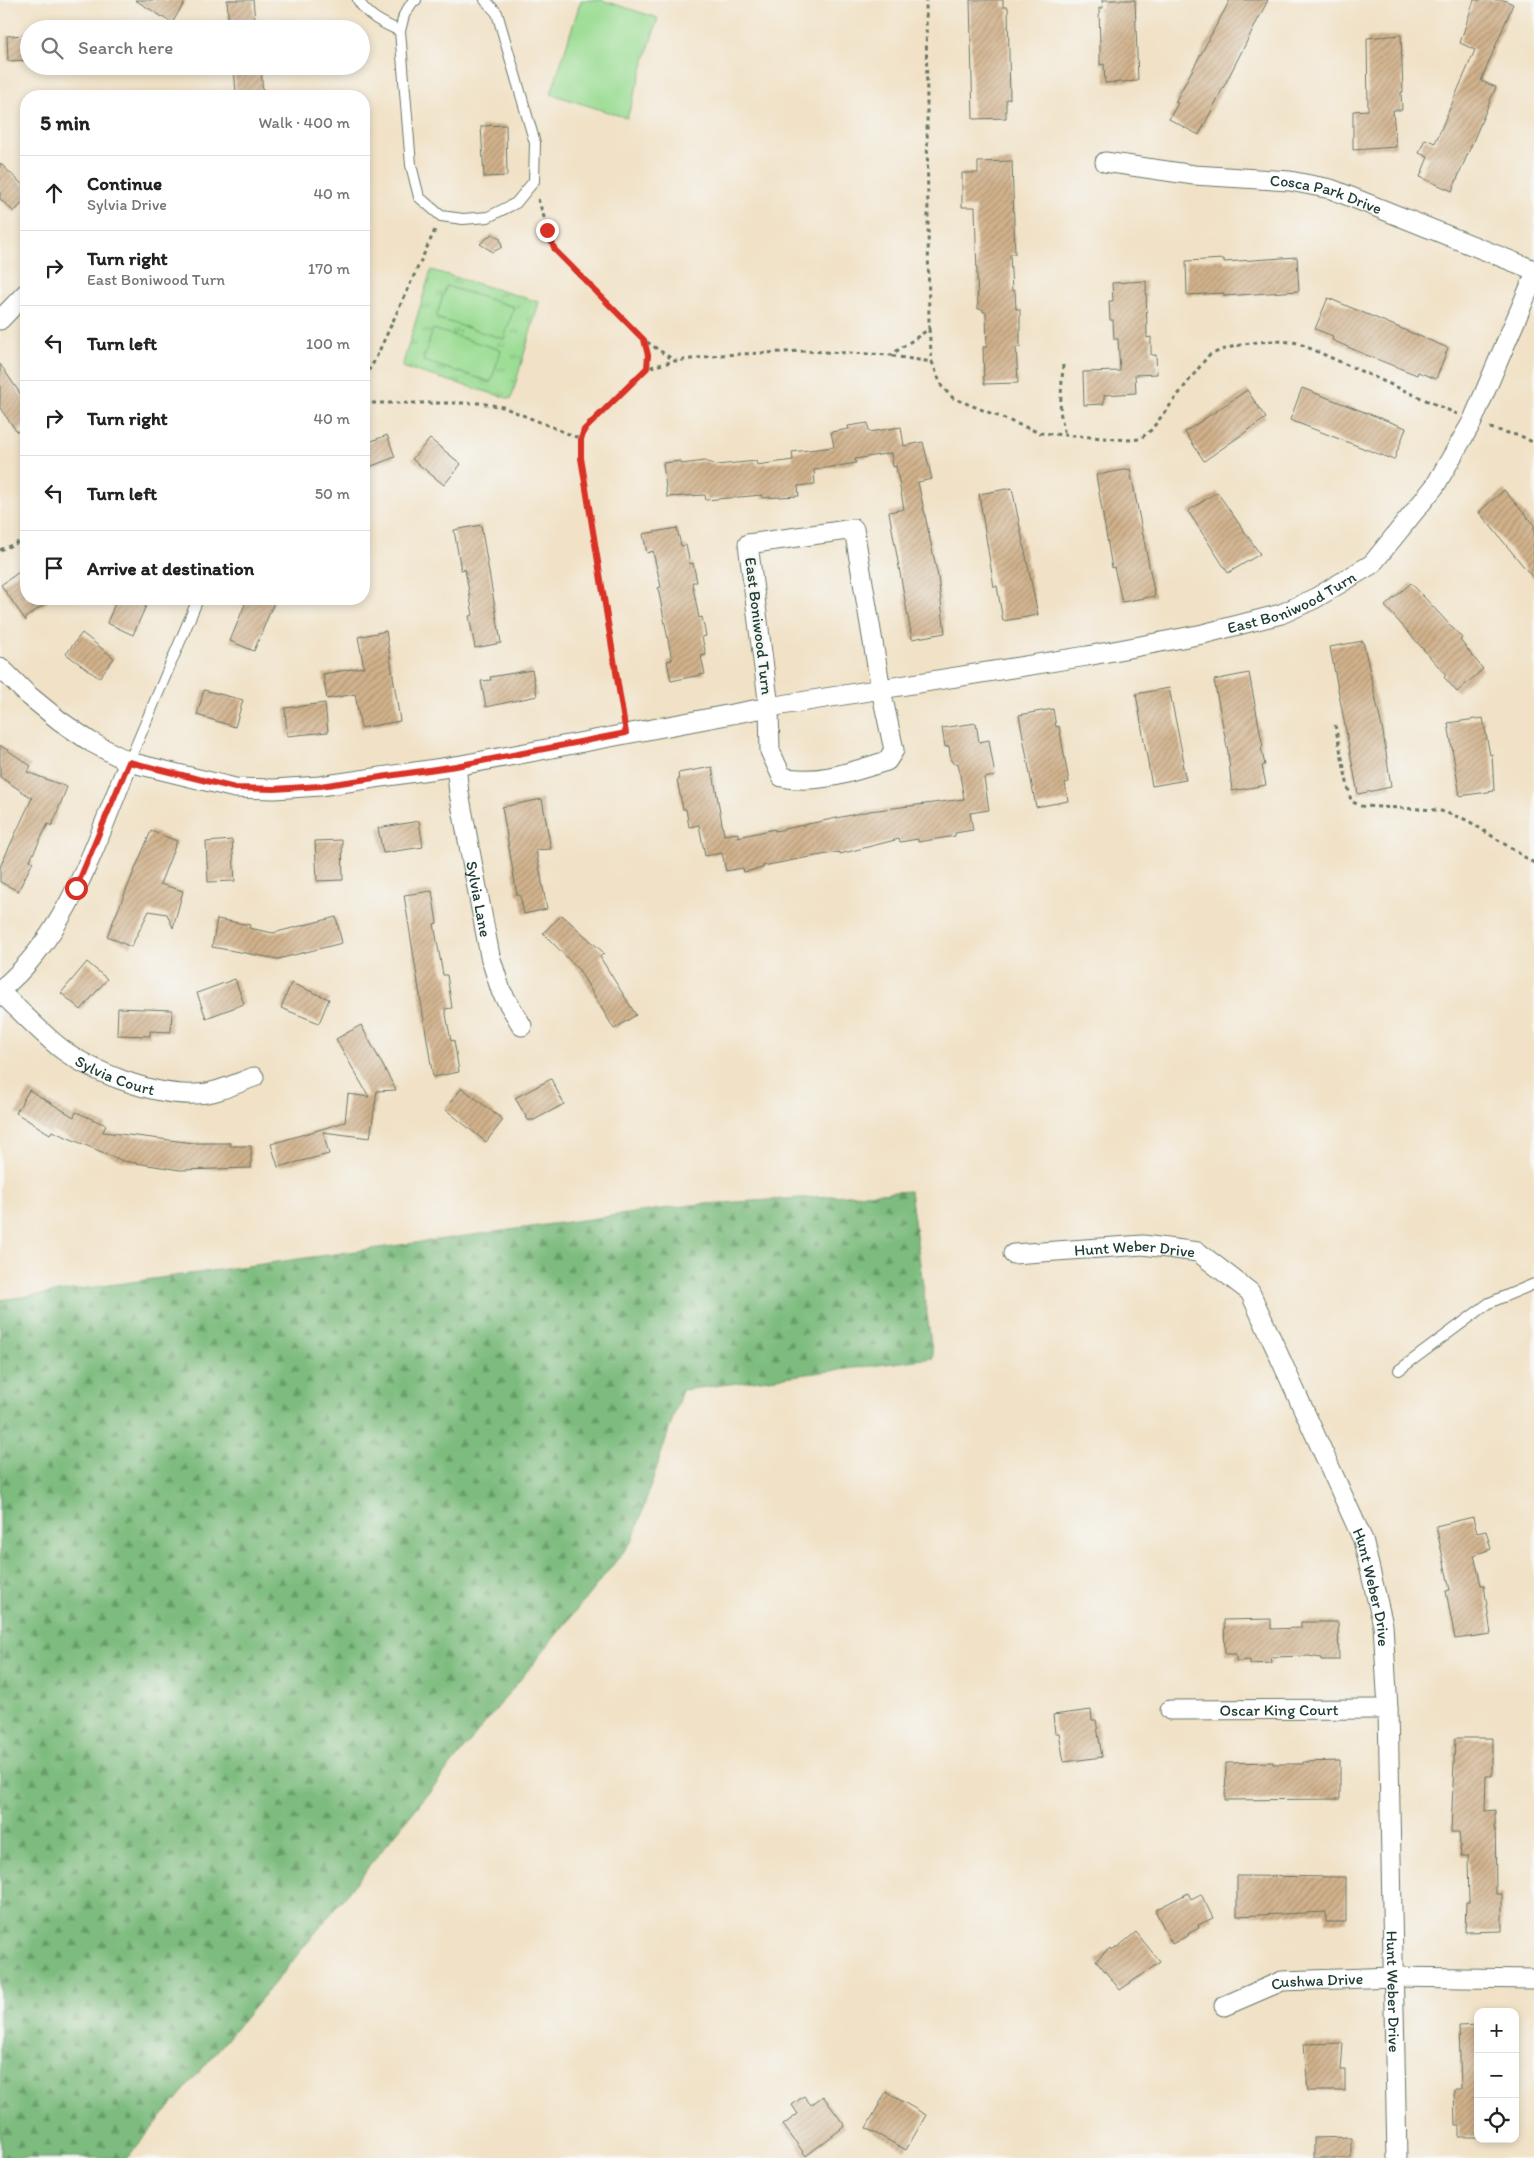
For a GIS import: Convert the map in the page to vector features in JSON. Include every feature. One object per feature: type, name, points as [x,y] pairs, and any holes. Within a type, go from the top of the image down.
[{"type":"street","name":"Cosca Park Drive","points":[[1105,162],[1194,175],[1290,181],[1331,190],[1534,270]]},
{"type":"street","name":"East Boniwood Turn","points":[[0,667],[27,694],[60,721],[91,742],[129,762],[235,788],[274,789],[320,786],[456,766],[769,707],[881,690],[1194,636],[1281,614],[1314,600],[1372,564],[1435,486],[1472,422],[1534,277]]},
{"type":"street","points":[[0,320],[20,299]]},
{"type":"street","name":"East Boniwood Turn","points":[[769,707],[748,544],[854,529],[881,690]]},
{"type":"street","points":[[769,707],[770,751],[782,776],[806,780],[841,775],[887,761],[894,750],[881,690]]},
{"type":"street","points":[[0,991],[34,957],[51,934],[76,888],[129,762]]},
{"type":"street","name":"Sylvia Lane","points":[[456,766],[459,793],[490,956],[501,991],[522,1026]]},
{"type":"street","name":"Sylvia Court","points":[[0,991],[60,1047],[107,1073],[143,1087],[195,1094],[223,1089],[254,1077]]},
{"type":"street","name":"Hunt Weber Drive","points":[[1013,1254],[1143,1245],[1198,1252],[1250,1292],[1363,1540],[1383,1625],[1388,1709],[1397,2158]]},
{"type":"street","name":"Oscar King Court","points":[[1170,1710],[1388,1709]]},
{"type":"street","name":"Cushwa Drive","points":[[1224,2006],[1282,1981],[1393,1977],[1534,1979]]},
{"type":"lane","points":[[358,0],[362,7],[377,21],[400,30]]},
{"type":"lane","points":[[416,0],[413,1],[404,15],[400,30],[411,165],[419,197],[441,216],[463,219],[488,217],[516,203],[534,181],[535,143],[497,13],[485,0]]},
{"type":"lane","points":[[129,762],[195,605]]},
{"type":"lane","points":[[1399,1370],[1489,1303],[1534,1284]]},
{"type":"path","points":[[926,0],[929,329],[932,362],[942,387],[953,398],[1040,433],[1129,440],[1140,438],[1151,430],[1208,356],[1221,350],[1279,339],[1298,343],[1472,422],[1523,437],[1534,443]]},
{"type":"path","points":[[534,181],[555,250],[644,340],[675,361]]},
{"type":"path","points":[[370,368],[441,216]]},
{"type":"path","points":[[891,356],[929,329]]},
{"type":"path","points":[[644,340],[648,355],[647,368]]},
{"type":"path","points":[[626,733],[581,458],[581,439],[584,430],[647,368],[675,361],[721,355],[804,351],[891,356],[932,362]]},
{"type":"path","points":[[1063,365],[1060,411],[1065,436]]},
{"type":"path","points":[[370,403],[480,404],[495,406],[581,439]]},
{"type":"path","points":[[0,550],[20,542]]},
{"type":"path","points":[[1335,724],[1350,801],[1361,806],[1438,810],[1467,820],[1534,863]]},
{"type":"green space","points":[[581,0],[602,0],[658,18],[627,118],[551,94]]},
{"type":"green space","points":[[431,270],[539,302],[511,399],[402,367]]},
{"type":"green space","points":[[446,286],[514,307],[504,339],[436,318]]},
{"type":"green space","points":[[433,329],[501,350],[491,382],[423,361]]},
{"type":"green space","points":[[910,1191],[933,1358],[682,1390],[633,1540],[282,1974],[127,2158],[0,2158],[0,1300],[691,1205]]},
{"type":"building","points":[[135,0],[186,0],[174,20],[167,20]]},
{"type":"building","points":[[227,0],[253,0],[255,20],[228,20]]},
{"type":"building","points":[[970,0],[1003,0],[1003,7],[1008,7],[1010,99],[1006,99],[1006,118],[973,119]]},
{"type":"building","points":[[1102,0],[1135,0],[1138,81],[1105,83],[1104,64],[1100,65],[1099,8],[1103,8]]},
{"type":"building","points":[[1230,0],[1268,0],[1199,135],[1169,119],[1178,103],[1175,102]]},
{"type":"building","points":[[1474,0],[1504,0],[1513,4],[1481,81],[1496,87],[1452,191],[1420,177],[1428,157],[1419,153],[1425,139],[1435,143],[1475,50],[1460,43]]},
{"type":"building","points":[[20,35],[20,60],[8,61],[7,36]]},
{"type":"building","points":[[1401,35],[1402,110],[1393,110],[1396,147],[1353,150],[1353,111],[1368,110],[1367,38]]},
{"type":"building","points":[[235,75],[262,75],[263,90],[236,90]]},
{"type":"building","points":[[506,125],[507,176],[484,177],[481,126]]},
{"type":"building","points":[[1012,161],[1015,254],[1010,254],[1012,291],[1015,291],[1016,309],[1020,309],[1020,347],[1016,347],[1018,383],[984,384],[983,347],[987,347],[986,312],[983,312],[983,309],[978,309],[975,207],[962,207],[962,173],[978,173],[978,162]]},
{"type":"building","points":[[0,163],[20,182],[20,206],[14,212],[0,199]]},
{"type":"building","points":[[492,234],[500,238],[502,247],[493,252],[480,244]]},
{"type":"building","points":[[1297,257],[1299,291],[1224,296],[1224,293],[1187,295],[1186,261],[1224,259],[1224,262]]},
{"type":"building","points":[[1146,281],[1147,338],[1151,337],[1151,355],[1156,355],[1157,374],[1135,375],[1136,393],[1104,395],[1104,404],[1084,405],[1083,372],[1120,371],[1118,339],[1114,339],[1113,320],[1110,320],[1109,301],[1113,301],[1112,283]]},
{"type":"building","points":[[1328,298],[1448,348],[1436,379],[1418,372],[1417,375],[1366,355],[1332,340],[1333,336],[1315,329]]},
{"type":"building","points":[[0,364],[20,393],[20,430],[17,432],[0,408]]},
{"type":"building","points":[[1302,388],[1406,428],[1394,460],[1290,420]]},
{"type":"building","points":[[1247,390],[1266,418],[1204,461],[1185,432]]},
{"type":"building","points":[[868,423],[869,432],[901,427],[904,446],[923,442],[932,479],[918,482],[938,577],[945,633],[912,639],[889,512],[904,509],[896,466],[893,467],[891,453],[855,459],[856,463],[814,470],[815,484],[798,486],[799,496],[762,498],[762,495],[706,500],[705,495],[667,497],[663,463],[681,461],[681,464],[705,461],[717,465],[756,461],[757,465],[793,460],[792,452],[834,447],[831,432],[849,429],[848,426]]},
{"type":"building","points":[[387,435],[395,457],[370,467],[370,442]]},
{"type":"building","points":[[430,439],[461,464],[444,485],[412,459]]},
{"type":"building","points":[[1130,469],[1155,596],[1122,602],[1114,567],[1112,568],[1096,475]]},
{"type":"building","points":[[1012,488],[1038,615],[1003,621],[997,586],[994,587],[979,494]]},
{"type":"building","points":[[1504,490],[1534,525],[1534,579],[1479,512]]},
{"type":"building","points":[[1217,492],[1260,554],[1228,573],[1188,511]]},
{"type":"building","points":[[481,525],[501,643],[475,648],[469,616],[473,615],[465,569],[461,570],[454,530]]},
{"type":"building","points":[[677,528],[681,546],[686,545],[690,564],[693,563],[697,582],[692,582],[699,618],[702,617],[706,636],[702,637],[706,655],[701,656],[705,674],[671,681],[667,661],[672,660],[658,588],[661,587],[653,551],[647,553],[643,534]]},
{"type":"building","points":[[20,571],[20,605],[43,605],[26,617],[26,621],[1,585]]},
{"type":"building","points":[[1411,583],[1462,638],[1460,640],[1483,669],[1457,692],[1444,677],[1446,675],[1385,606]]},
{"type":"building","points":[[114,605],[146,605],[133,635],[107,623]]},
{"type":"building","points":[[245,605],[273,605],[254,651],[230,641]]},
{"type":"building","points":[[386,631],[400,721],[361,728],[355,694],[327,699],[323,674],[364,667],[358,637]]},
{"type":"building","points":[[82,633],[114,658],[99,678],[66,654]]},
{"type":"building","points":[[1363,641],[1383,732],[1391,787],[1358,794],[1330,647]]},
{"type":"building","points":[[532,670],[537,696],[486,707],[481,681],[491,680],[490,677]]},
{"type":"building","points":[[1249,673],[1263,747],[1261,747],[1265,765],[1262,766],[1266,785],[1232,791],[1228,752],[1214,680]]},
{"type":"building","points":[[1169,688],[1186,780],[1152,786],[1136,694]]},
{"type":"building","points":[[204,690],[243,700],[235,727],[197,715]]},
{"type":"building","points":[[325,703],[328,732],[287,736],[285,708]]},
{"type":"building","points":[[1053,709],[1056,727],[1059,726],[1069,782],[1065,783],[1068,801],[1036,807],[1019,715]]},
{"type":"building","points":[[1483,718],[1490,755],[1492,754],[1494,791],[1460,796],[1448,723]]},
{"type":"building","points":[[976,723],[979,742],[989,740],[995,776],[984,778],[989,810],[970,813],[973,830],[955,833],[955,836],[918,842],[918,839],[900,842],[899,839],[840,854],[840,852],[804,858],[763,866],[763,868],[744,872],[743,868],[726,871],[722,853],[705,856],[699,825],[689,827],[686,809],[683,809],[677,780],[679,780],[678,773],[712,767],[724,835],[738,833],[738,837],[870,811],[964,799],[958,763],[954,764],[951,761],[949,746],[945,747],[942,728]]},
{"type":"building","points":[[0,745],[31,766],[27,772],[67,787],[52,826],[48,824],[30,860],[33,862],[18,891],[0,882],[0,867],[32,798],[0,777]]},
{"type":"building","points":[[542,799],[551,849],[536,850],[547,909],[524,914],[520,895],[517,895],[502,807]]},
{"type":"building","points":[[419,821],[423,847],[383,853],[378,828]]},
{"type":"building","points":[[151,831],[177,841],[160,884],[183,891],[173,928],[167,914],[149,911],[131,947],[107,936]]},
{"type":"building","points":[[232,840],[235,881],[208,882],[206,842]]},
{"type":"building","points":[[342,840],[343,880],[317,881],[315,841]]},
{"type":"building","points":[[432,891],[437,923],[434,924],[443,975],[447,975],[452,1008],[445,1009],[451,1041],[454,1040],[459,1072],[433,1077],[404,895]]},
{"type":"building","points":[[562,915],[604,953],[600,957],[636,1015],[614,1029],[579,970],[543,933]]},
{"type":"building","points":[[336,917],[342,943],[278,959],[212,947],[217,919],[250,925],[249,928],[273,933]]},
{"type":"building","points":[[87,962],[107,979],[81,1010],[61,993]]},
{"type":"building","points":[[235,979],[244,1004],[206,1018],[197,993]]},
{"type":"building","points":[[291,983],[329,999],[319,1023],[281,1008]]},
{"type":"building","points":[[118,1008],[172,1010],[171,1032],[150,1031],[150,1036],[117,1035]]},
{"type":"building","points":[[361,1025],[396,1090],[377,1091],[370,1138],[323,1132],[329,1154],[278,1167],[271,1144],[345,1122],[348,1094],[369,1097],[336,1039]]},
{"type":"building","points":[[551,1079],[564,1104],[534,1120],[528,1120],[515,1098]]},
{"type":"building","points":[[462,1088],[503,1120],[486,1142],[445,1109]]},
{"type":"building","points":[[29,1090],[74,1117],[76,1112],[106,1125],[103,1132],[194,1143],[230,1143],[230,1146],[251,1146],[251,1168],[180,1170],[123,1161],[52,1131],[50,1134],[16,1113]]},
{"type":"building","points":[[1473,1517],[1477,1533],[1486,1531],[1491,1549],[1474,1555],[1481,1585],[1484,1585],[1491,1634],[1455,1639],[1446,1591],[1450,1590],[1436,1526]]},
{"type":"building","points":[[1271,1619],[1271,1629],[1301,1628],[1301,1622],[1338,1622],[1339,1660],[1321,1660],[1321,1658],[1309,1656],[1271,1657],[1272,1663],[1250,1664],[1250,1660],[1236,1661],[1236,1654],[1225,1654],[1224,1620]]},
{"type":"building","points":[[1091,1710],[1092,1720],[1096,1720],[1102,1757],[1064,1762],[1059,1733],[1055,1733],[1053,1715]]},
{"type":"building","points":[[1455,1738],[1492,1738],[1492,1776],[1486,1776],[1485,1811],[1495,1810],[1496,1894],[1502,1894],[1502,1931],[1465,1932],[1466,1902],[1469,1902],[1468,1856],[1461,1856],[1459,1832],[1451,1832]]},
{"type":"building","points":[[1340,1761],[1340,1799],[1225,1800],[1226,1763],[1273,1762],[1273,1764],[1303,1764],[1303,1762]]},
{"type":"building","points":[[1237,1876],[1346,1877],[1346,1922],[1326,1922],[1326,1912],[1237,1916]]},
{"type":"building","points":[[1188,1893],[1191,1899],[1201,1894],[1213,1918],[1198,1925],[1199,1928],[1172,1944],[1155,1910]]},
{"type":"building","points":[[1136,1932],[1160,1962],[1120,1990],[1096,1960],[1110,1948],[1111,1950],[1119,1946]]},
{"type":"building","points":[[1474,2025],[1474,2137],[1459,2137],[1459,2126],[1455,2126],[1454,2089],[1461,2089],[1459,2026]]},
{"type":"building","points":[[1343,2043],[1341,2070],[1345,2070],[1345,2091],[1308,2091],[1304,2044]]},
{"type":"building","points":[[886,2092],[926,2115],[906,2150],[866,2128]]},
{"type":"building","points":[[804,2096],[811,2105],[823,2096],[845,2126],[806,2156],[783,2125],[798,2114],[792,2105]]},
{"type":"building","points":[[1351,2137],[1351,2158],[1314,2158],[1314,2138]]},
{"type":"route","points":[[76,888],[129,762],[167,773],[235,788],[274,789],[320,786],[456,766],[626,733],[581,458],[581,439],[584,430],[647,368],[648,355],[644,340],[555,250],[547,230]]}]
